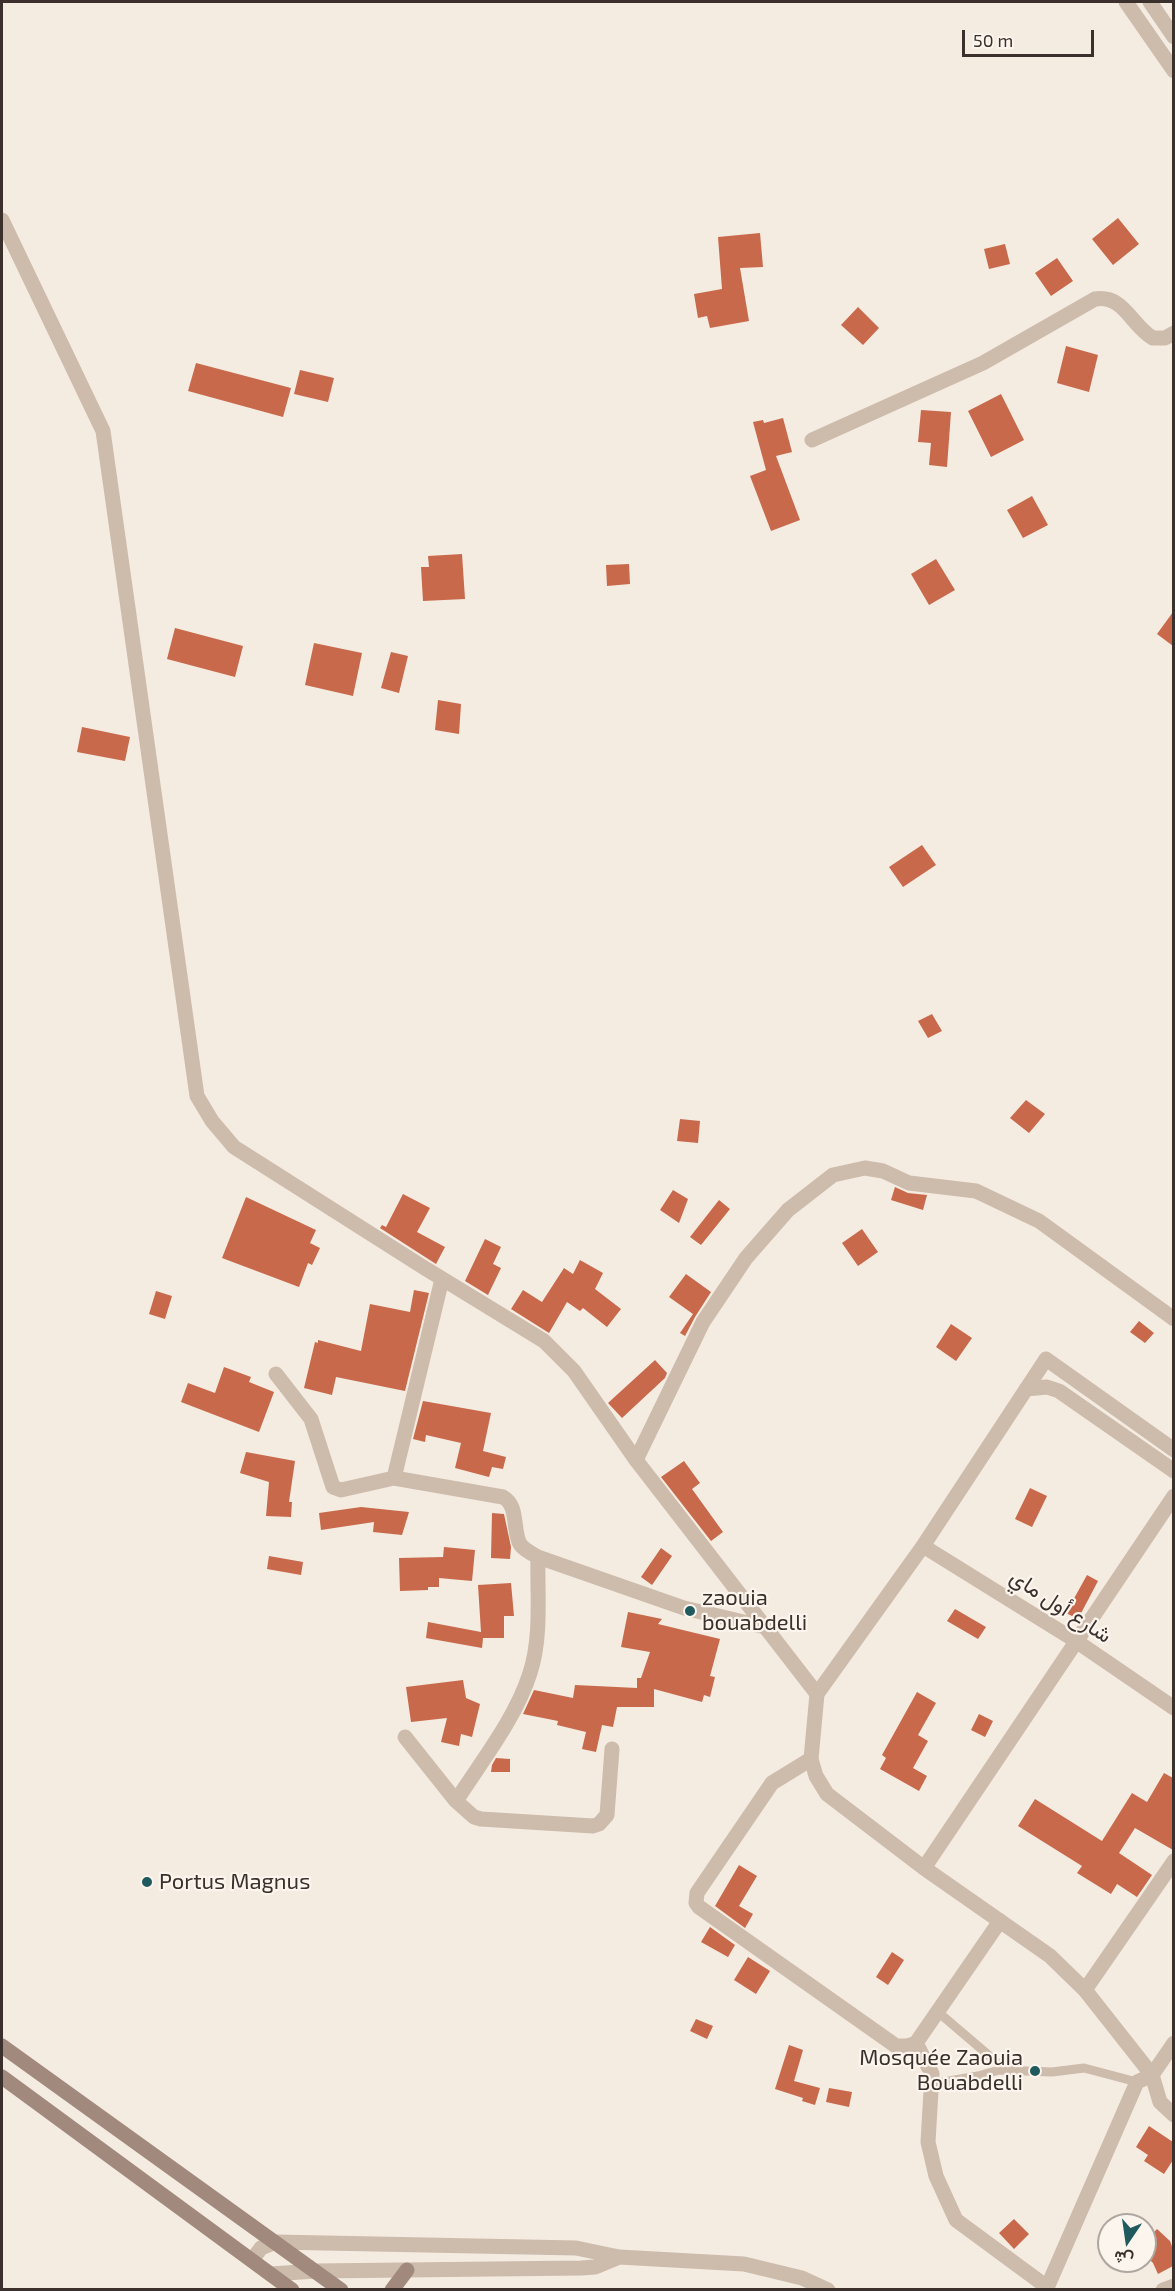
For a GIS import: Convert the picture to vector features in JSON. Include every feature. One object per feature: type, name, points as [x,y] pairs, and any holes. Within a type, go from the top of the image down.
[{"type":"main road","points":[[2,2046],[341,2289]]},
{"type":"main road","points":[[2,2077],[292,2289]]},
{"type":"main road","points":[[392,2289],[407,2270]]},
{"type":"street","points":[[1126,2],[1173,71]]},
{"type":"street","points":[[1150,2],[1173,37]]},
{"type":"street","points":[[2,220],[103,431],[197,1096],[212,1121],[234,1147],[544,1341],[574,1371],[636,1460],[817,1694]]},
{"type":"street","points":[[812,440],[983,363],[1095,299],[1102,298],[1116,302],[1153,338],[1165,338],[1173,333]]},
{"type":"street","points":[[636,1460],[703,1322],[746,1258],[788,1210],[833,1175],[865,1168],[883,1171],[909,1183],[976,1191],[1039,1221],[1173,1319]]},
{"type":"street","points":[[394,1478],[442,1279]]},
{"type":"street","points":[[1173,1450],[1046,1359],[923,1546],[817,1694],[811,1759],[816,1776],[826,1794],[924,1868],[1050,1956],[1086,1990],[1152,2075],[1160,2102],[1173,2115]]},
{"type":"street","points":[[276,1374],[311,1419],[333,1487],[341,1490],[394,1478],[503,1497],[511,1504],[522,1548],[538,1557],[684,1608],[765,1627]]},
{"type":"street","points":[[1026,1389],[1047,1387],[1059,1391],[1173,1471]]},
{"type":"street","points":[[924,1868],[1173,1496]]},
{"type":"street","name":"شارع أول ماي","points":[[923,1546],[1076,1641],[1173,1708]]},
{"type":"street","points":[[456,1801],[506,1722],[531,1671],[537,1635],[538,1557]]},
{"type":"street","points":[[405,1737],[456,1801],[474,1816],[482,1819],[593,1826],[599,1824],[607,1815],[612,1749]]},
{"type":"street","points":[[811,1759],[772,1783],[697,1893],[696,1903],[699,1907],[896,2046],[916,2043],[1000,1921]]},
{"type":"street","points":[[1086,1990],[1173,1861]]},
{"type":"street","points":[[916,2043],[932,2074],[928,2142],[936,2176],[957,2220],[1046,2288],[1137,2082],[1152,2075],[1173,2043]]},
{"type":"street","points":[[252,2260],[261,2248],[275,2242],[576,2248],[619,2257],[744,2264],[802,2278],[828,2289]]},
{"type":"street","points":[[406,2245],[407,2270]]},
{"type":"street","points":[[509,2247],[510,2269]]},
{"type":"street","points":[[271,2274],[316,2271],[595,2267],[619,2257]]},
{"type":"street","points":[[1163,2289],[1173,2286]]},
{"type":"lane","points":[[938,2012],[1006,2070]]},
{"type":"lane","points":[[932,2084],[1006,2070],[1052,2072],[1084,2068],[1137,2082]]},
{"type":"building","points":[[1118,218],[1139,244],[1113,265],[1092,239]]},
{"type":"building","points":[[760,233],[763,267],[740,268],[749,321],[710,328],[707,316],[698,318],[694,294],[722,289],[718,237]]},
{"type":"building","points":[[1005,244],[1010,264],[989,269],[984,249]]},
{"type":"building","points":[[1057,258],[1073,281],[1051,296],[1035,273]]},
{"type":"building","points":[[858,307],[879,328],[863,345],[841,325]]},
{"type":"building","points":[[1066,346],[1098,355],[1089,392],[1057,383]]},
{"type":"building","points":[[196,363],[291,388],[283,417],[188,391]]},
{"type":"building","points":[[300,370],[334,378],[328,402],[294,394]]},
{"type":"building","points":[[1001,394],[1024,440],[991,457],[968,411]]},
{"type":"building","points":[[921,410],[951,412],[947,467],[929,465],[931,443],[918,442]]},
{"type":"building","points":[[783,418],[792,452],[776,456],[800,520],[771,531],[750,476],[766,470],[753,422],[763,420],[764,423]]},
{"type":"building","points":[[1032,496],[1048,525],[1023,538],[1007,510]]},
{"type":"building","points":[[462,554],[465,599],[423,601],[421,567],[429,567],[428,556]]},
{"type":"building","points":[[936,559],[955,590],[929,605],[911,574]]},
{"type":"building","points":[[629,564],[630,584],[607,586],[606,565]]},
{"type":"building","points":[[1173,612],[1173,646],[1157,634]]},
{"type":"building","points":[[175,628],[243,646],[235,677],[167,659]]},
{"type":"building","points":[[314,643],[362,653],[353,696],[305,685]]},
{"type":"building","points":[[391,652],[408,656],[399,693],[381,688]]},
{"type":"building","points":[[438,700],[461,704],[459,734],[435,730]]},
{"type":"building","points":[[82,727],[130,737],[125,761],[77,752]]},
{"type":"building","points":[[922,845],[936,865],[903,887],[889,867]]},
{"type":"building","points":[[932,1014],[942,1031],[928,1038],[918,1021]]},
{"type":"building","points":[[1026,1100],[1045,1114],[1029,1133],[1010,1118]]},
{"type":"building","points":[[680,1119],[700,1121],[698,1143],[677,1141]]},
{"type":"building","points":[[895,1187],[908,1193],[927,1195],[923,1210],[891,1200]]},
{"type":"building","points":[[673,1190],[688,1199],[679,1223],[660,1210]]},
{"type":"building","points":[[403,1194],[430,1208],[417,1232],[445,1247],[436,1264],[380,1228],[382,1225],[386,1227]]},
{"type":"building","points":[[246,1197],[316,1230],[310,1243],[320,1248],[312,1265],[308,1263],[299,1287],[222,1258]]},
{"type":"building","points":[[719,1200],[730,1209],[701,1245],[690,1237]]},
{"type":"building","points":[[862,1229],[878,1252],[858,1266],[842,1243]]},
{"type":"building","points":[[485,1239],[501,1247],[493,1264],[501,1268],[488,1295],[465,1281]]},
{"type":"building","points":[[580,1260],[603,1273],[595,1289],[621,1309],[607,1327],[583,1308],[580,1311],[567,1302],[549,1333],[511,1309],[523,1290],[542,1302],[564,1268],[573,1274]]},
{"type":"building","points":[[686,1274],[711,1292],[685,1336],[680,1333],[693,1314],[669,1297]]},
{"type":"building","points":[[414,1290],[429,1293],[405,1391],[336,1377],[332,1395],[304,1388],[315,1342],[318,1343],[318,1340],[361,1351],[370,1304],[410,1312]]},
{"type":"building","points":[[156,1291],[172,1296],[165,1319],[149,1314]]},
{"type":"building","points":[[1139,1321],[1154,1333],[1145,1343],[1130,1332]]},
{"type":"building","points":[[951,1324],[972,1338],[956,1361],[936,1347]]},
{"type":"building","points":[[655,1360],[667,1373],[665,1378],[622,1418],[608,1403]]},
{"type":"building","points":[[224,1367],[251,1377],[249,1382],[274,1392],[259,1432],[181,1402],[188,1383],[215,1393]]},
{"type":"building","points":[[423,1401],[491,1413],[483,1451],[506,1457],[503,1469],[492,1467],[489,1477],[455,1468],[461,1443],[426,1435],[425,1442],[413,1439]]},
{"type":"building","points":[[246,1452],[295,1461],[289,1502],[292,1502],[291,1517],[266,1516],[269,1482],[240,1473]]},
{"type":"building","points":[[684,1461],[700,1483],[692,1489],[723,1532],[711,1541],[661,1477]]},
{"type":"building","points":[[1030,1488],[1047,1496],[1032,1527],[1015,1519]]},
{"type":"building","points":[[361,1507],[409,1512],[402,1535],[373,1532],[374,1522],[321,1530],[319,1513]]},
{"type":"building","points":[[492,1513],[504,1514],[511,1547],[510,1559],[491,1558]]},
{"type":"building","points":[[444,1547],[475,1550],[472,1581],[439,1578],[439,1587],[428,1587],[428,1590],[400,1591],[399,1558],[443,1557]]},
{"type":"building","points":[[661,1548],[672,1556],[652,1585],[641,1577]]},
{"type":"building","points":[[269,1556],[303,1562],[301,1575],[267,1569]]},
{"type":"building","points":[[1087,1575],[1098,1581],[1078,1619],[1066,1613]]},
{"type":"building","points":[[511,1583],[514,1616],[504,1616],[504,1638],[483,1638],[482,1648],[426,1638],[428,1622],[481,1632],[478,1585]]},
{"type":"building","points":[[955,1609],[986,1627],[978,1639],[947,1621]]},
{"type":"building","points":[[628,1612],[662,1619],[658,1624],[720,1639],[710,1676],[715,1677],[710,1697],[704,1695],[702,1702],[654,1689],[654,1707],[617,1707],[613,1727],[602,1725],[596,1752],[582,1749],[586,1732],[557,1725],[558,1721],[523,1714],[534,1690],[573,1698],[575,1685],[637,1688],[637,1678],[641,1678],[650,1652],[621,1647]]},
{"type":"building","points":[[463,1680],[466,1698],[480,1704],[472,1737],[461,1734],[459,1746],[441,1742],[447,1718],[411,1722],[406,1687]]},
{"type":"building","points":[[917,1692],[936,1703],[918,1735],[928,1741],[913,1768],[927,1776],[919,1791],[880,1769],[886,1758],[882,1755]]},
{"type":"building","points":[[979,1714],[993,1721],[985,1737],[971,1730]]},
{"type":"building","points":[[496,1758],[510,1759],[510,1772],[491,1772]]},
{"type":"building","points":[[1164,1773],[1173,1778],[1173,1850],[1135,1828],[1119,1853],[1152,1875],[1137,1897],[1117,1884],[1111,1894],[1077,1873],[1082,1866],[1018,1826],[1035,1799],[1102,1841],[1132,1793],[1147,1802]]},
{"type":"building","points":[[739,1865],[757,1876],[739,1906],[753,1914],[745,1928],[715,1906]]},
{"type":"building","points":[[710,1927],[735,1945],[728,1957],[701,1942]]},
{"type":"building","points":[[892,1952],[904,1960],[888,1985],[876,1977]]},
{"type":"building","points":[[748,1957],[770,1971],[756,1994],[734,1980]]},
{"type":"building","points":[[696,2019],[713,2026],[707,2039],[690,2031]]},
{"type":"building","points":[[789,2045],[803,2050],[794,2081],[820,2088],[815,2105],[802,2101],[803,2098],[775,2089]]},
{"type":"building","points":[[829,2088],[852,2092],[849,2107],[826,2102]]},
{"type":"building","points":[[1149,2126],[1173,2142],[1173,2160],[1164,2174],[1144,2161],[1148,2155],[1136,2147]]},
{"type":"building","points":[[1014,2219],[1029,2234],[1014,2249],[999,2233]]},
{"type":"building","points":[[1157,2229],[1170,2241],[1173,2249],[1173,2266],[1158,2274]]},
{"type":"place","name":"zaouia bouabdelli","points":[[690,1611]]},
{"type":"place","name":"Portus Magnus","points":[[147,1882]]},
{"type":"place","name":"Mosquée Zaouia Bouabdelli","points":[[1035,2071]]}]
